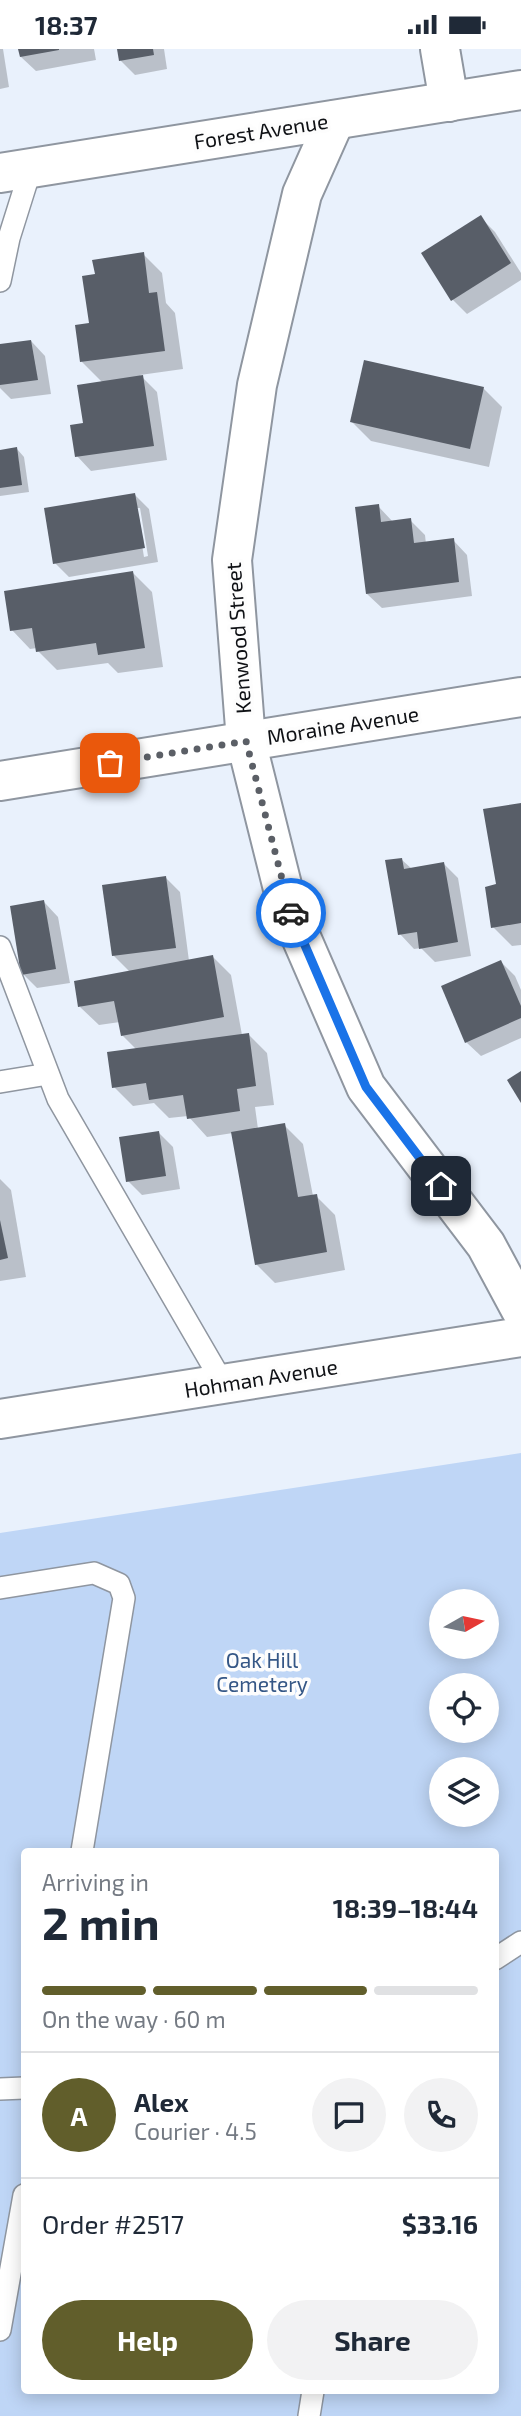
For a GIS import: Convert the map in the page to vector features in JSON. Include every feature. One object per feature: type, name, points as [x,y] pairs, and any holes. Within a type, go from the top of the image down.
[{"type":"street","points":[[440,49],[449,102]]},
{"type":"street","name":"Forest Avenue","points":[[15,170],[521,90]]},
{"type":"street","name":"Kenwood Street","points":[[335,120],[302,194],[255,398],[232,560],[246,741],[287,905],[366,1087],[486,1245],[521,1310]]},
{"type":"street","name":"Moraine Avenue","points":[[0,781],[521,697]]},
{"type":"street","name":"Hohman Avenue","points":[[0,1419],[521,1337]]},
{"type":"lane","points":[[0,281],[9,238],[15,170]]},
{"type":"lane","points":[[0,947],[58,1098],[223,1385]]},
{"type":"lane","points":[[0,1082],[48,1074]]},
{"type":"lane","points":[[0,1588],[94,1573],[119,1584],[124,1598],[82,1848]]},
{"type":"lane","points":[[499,1956],[521,1942]]},
{"type":"lane","points":[[0,2089],[21,2088]]},
{"type":"lane","points":[[0,2330],[21,2212]]},
{"type":"lane","points":[[309,2416],[313,2394]]},
{"type":"green space","name":"Oak Hill Cemetery","points":[[521,1453],[521,2416],[0,2416],[0,1533]]},
{"type":"building","points":[[18,49],[59,49],[59,50],[20,57]]},
{"type":"building","points":[[117,49],[153,49],[154,55],[119,61]]},
{"type":"building","points":[[481,215],[511,263],[451,301],[421,253]]},
{"type":"building","points":[[144,252],[149,293],[157,292],[165,351],[80,362],[75,325],[89,323],[82,276],[95,274],[92,260]]},
{"type":"building","points":[[31,340],[38,380],[0,385],[0,344]]},
{"type":"building","points":[[364,360],[484,387],[470,449],[350,422]]},
{"type":"building","points":[[143,375],[154,446],[75,457],[70,425],[83,423],[77,385]]},
{"type":"building","points":[[17,447],[22,485],[0,488],[0,450]]},
{"type":"building","points":[[135,493],[145,548],[53,564],[44,508]]},
{"type":"building","points":[[379,504],[381,522],[411,518],[414,543],[454,538],[459,582],[366,594],[355,507]]},
{"type":"building","points":[[133,571],[145,648],[98,655],[96,643],[36,652],[32,628],[10,631],[4,591]]},
{"type":"building","points":[[521,803],[521,923],[491,928],[485,887],[496,884],[483,809]]},
{"type":"building","points":[[402,858],[404,869],[444,862],[458,942],[419,949],[417,932],[398,935],[385,860]]},
{"type":"building","points":[[166,876],[176,948],[112,956],[102,885]]},
{"type":"building","points":[[44,900],[56,969],[21,975],[10,906]]},
{"type":"building","points":[[213,955],[224,1017],[121,1036],[114,1001],[78,1007],[74,981]]},
{"type":"building","points":[[501,960],[521,1006],[521,1018],[465,1043],[441,986]]},
{"type":"building","points":[[249,1033],[256,1086],[237,1089],[240,1111],[187,1119],[183,1095],[149,1100],[146,1083],[112,1088],[107,1052]]},
{"type":"building","points":[[521,1071],[521,1103],[507,1080]]},
{"type":"building","points":[[285,1123],[298,1197],[317,1194],[327,1252],[255,1265],[231,1132]]},
{"type":"building","points":[[159,1131],[166,1176],[126,1182],[119,1137]]},
{"type":"building","points":[[0,1220],[8,1258],[0,1260]]},
{"type":"way so far","points":[[110,763],[246,741],[291,913]]},
{"type":"route","points":[[291,913],[366,1087],[441,1186]]}]
